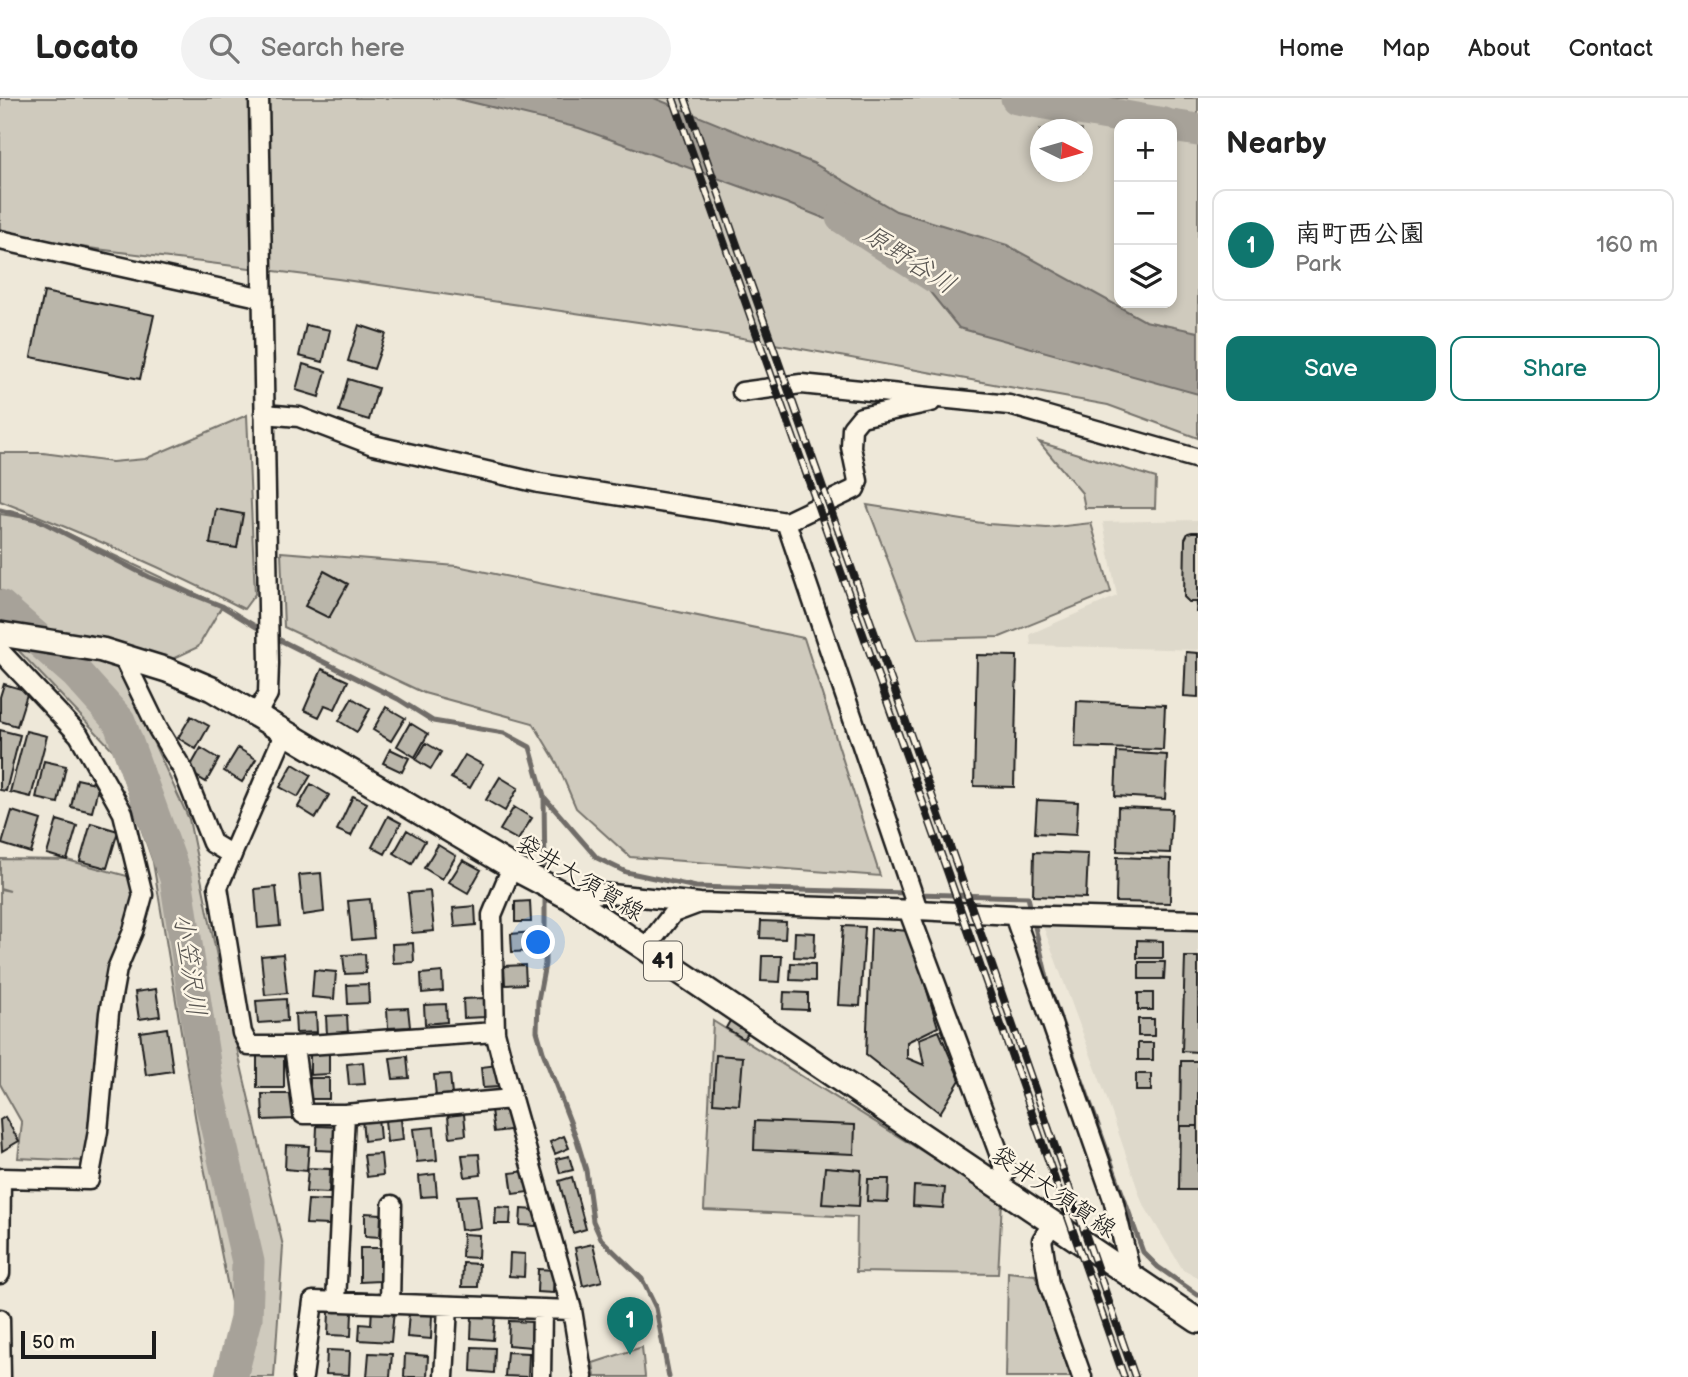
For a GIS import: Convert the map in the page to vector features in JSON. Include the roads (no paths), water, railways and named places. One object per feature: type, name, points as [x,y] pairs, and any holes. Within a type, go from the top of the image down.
[{"type":"main road","name":"袋井大須賀線","points":[[2,640],[112,653],[167,670],[212,689],[512,867],[569,897],[1198,1321]]},
{"type":"street","points":[[256,715],[268,694],[269,663],[259,98]]},
{"type":"street","points":[[0,240],[263,289]]},
{"type":"street","points":[[742,392],[801,384],[1009,405],[1198,459]]},
{"type":"street","points":[[264,414],[299,417],[373,445],[539,483],[786,522],[855,489],[858,481],[851,447],[852,428],[861,417],[922,403],[962,399]]},
{"type":"street","points":[[786,522],[913,910],[1006,1172],[997,1186]]},
{"type":"street","points":[[0,1274],[1,1178],[89,1180],[98,1131],[109,1013],[117,969],[133,931],[143,895],[123,813],[79,735],[2,640]]},
{"type":"street","points":[[112,653],[183,770],[212,843],[232,855]]},
{"type":"street","points":[[285,733],[218,887],[242,1033],[249,1046],[294,1046],[495,1032]]},
{"type":"street","points":[[512,867],[492,915],[495,1032],[572,1310],[583,1377]]},
{"type":"street","points":[[569,897],[601,893],[700,903],[1198,920]]},
{"type":"street","points":[[645,949],[673,913],[700,903]]},
{"type":"street","points":[[1014,915],[1113,1199],[1131,1274]]},
{"type":"street","points":[[294,1046],[303,1114],[345,1114],[512,1099]]},
{"type":"street","points":[[336,1302],[345,1114]]},
{"type":"street","points":[[390,1304],[392,1205]]},
{"type":"street","points":[[1052,1224],[1042,1240],[1049,1284],[1082,1377]]},
{"type":"street","points":[[303,1377],[313,1301],[572,1310]]},
{"type":"street","points":[[444,1377],[448,1307]]},
{"type":"street","points":[[541,1377],[542,1309]]},
{"type":"street","points":[[0,1319],[1,1377]]},
{"type":"water","points":[[454,98],[654,98],[813,163],[896,211],[1007,245],[1114,304],[1114,308],[1121,308],[1145,321],[1198,332],[1198,394],[959,328],[893,246],[786,203],[579,128]]},
{"type":"waterway","name":"原野谷川","points":[[1017,98],[1136,119]]},
{"type":"waterway","name":"原野谷川","points":[[1177,127],[1198,130]]},
{"type":"waterway","name":"原野谷川","points":[[842,217],[935,277]]},
{"type":"waterway","points":[[0,510],[39,520],[149,577],[222,606],[263,631]]},
{"type":"waterway","name":"小笠沢川","points":[[0,606],[76,673],[119,721],[176,878],[208,1089],[248,1262],[246,1319],[231,1377]]},
{"type":"waterway","points":[[272,636],[398,699],[433,721],[504,733],[530,747],[544,797],[545,878]]},
{"type":"waterway","points":[[544,797],[597,858],[626,872],[696,887],[907,893]]},
{"type":"waterway","points":[[545,891],[545,964],[538,1001],[537,1031],[586,1170],[593,1221],[601,1239],[642,1279],[656,1308],[669,1377]]},
{"type":"waterway","points":[[917,894],[1028,897],[1049,987],[1143,1252],[1158,1267],[1198,1295]]},
{"type":"railway","points":[[673,98],[1124,1377]]},
{"type":"railway","points":[[685,98],[1135,1377]]},
{"type":"place","name":"南町西公園","points":[[630,1355]]}]
